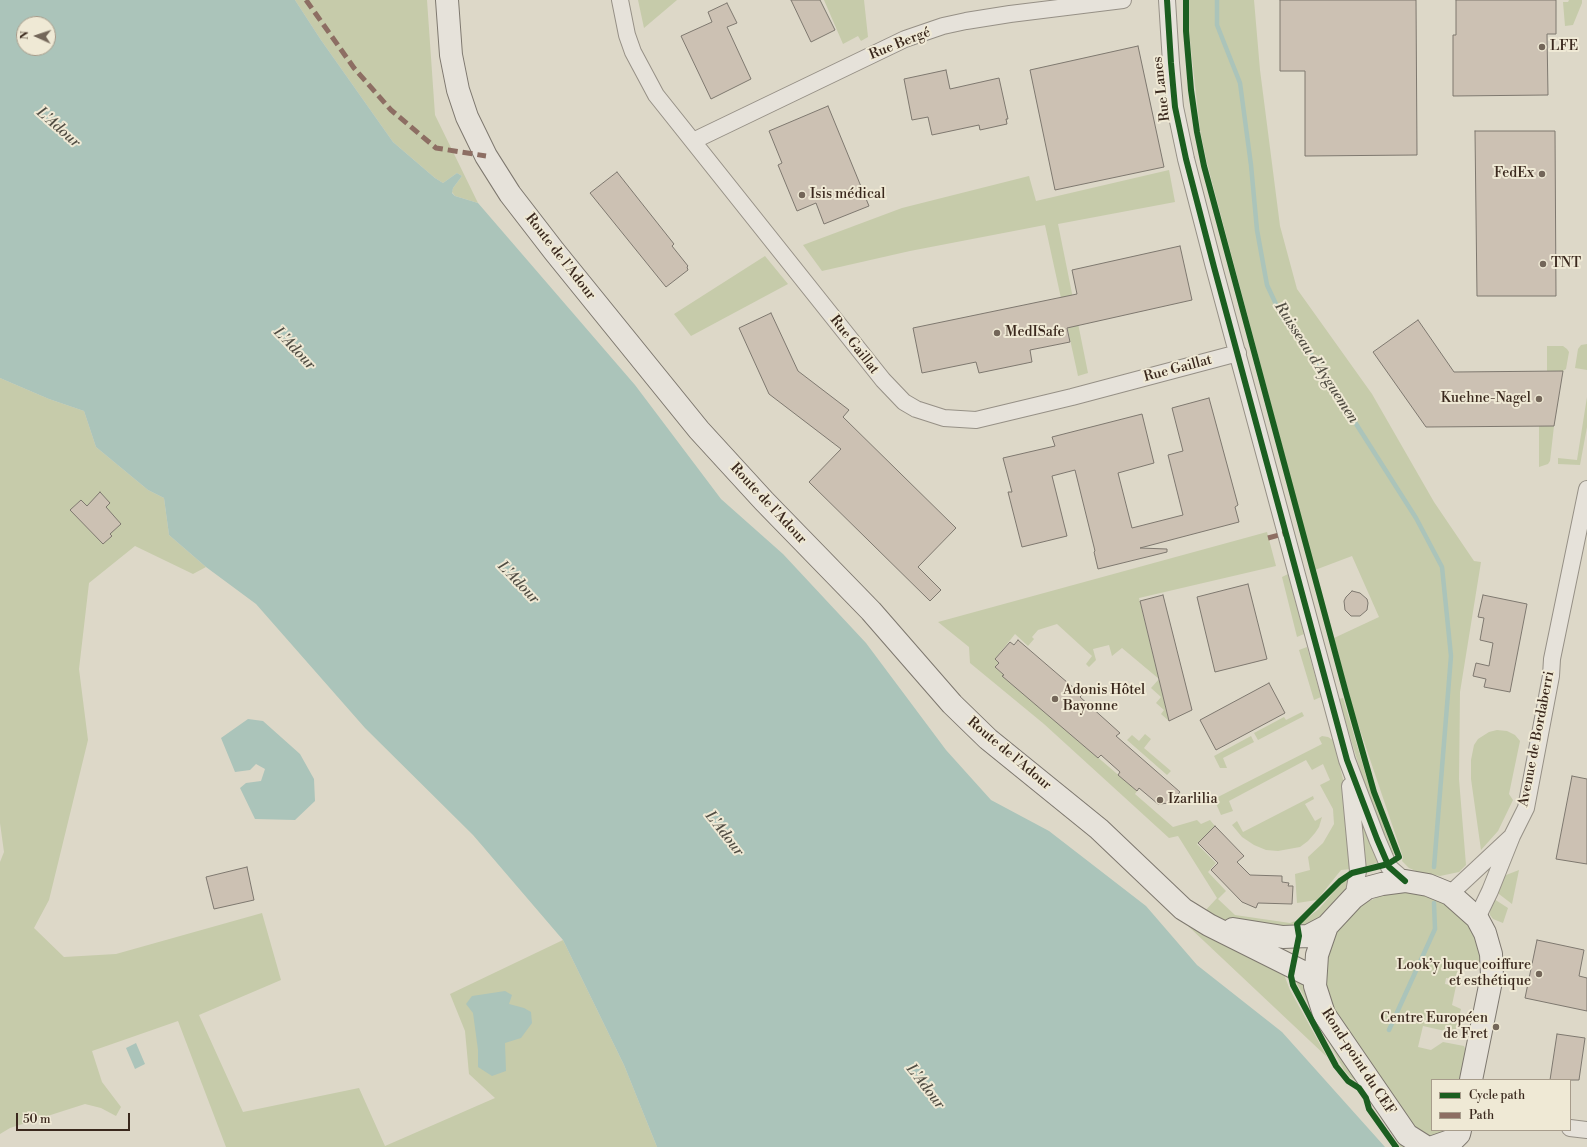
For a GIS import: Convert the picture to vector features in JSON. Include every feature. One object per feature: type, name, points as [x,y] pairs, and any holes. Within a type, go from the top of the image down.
[{"type":"main road","name":"Route de l'Adour","points":[[447,0],[451,55],[458,90],[467,117],[486,156],[510,194],[554,251],[700,430],[764,501],[871,611],[952,704],[988,739],[1099,829],[1183,909],[1209,925],[1315,978]]},
{"type":"main road","name":"Rond-point du CEF","points":[[1426,1147],[1407,1135],[1324,1014],[1315,986],[1317,955],[1327,926],[1353,898],[1367,888],[1382,884],[1405,881],[1428,885],[1450,894],[1477,918],[1485,933],[1491,954],[1492,976],[1471,1079]]},
{"type":"main road","name":"Route de l'Adour","points":[[1209,925],[1283,937],[1308,936],[1327,926]]},
{"type":"main road","points":[[1433,1147],[1455,1139]]},
{"type":"street","name":"Rue Gaillat","points":[[620,0],[627,35],[633,52],[656,95],[883,380],[904,402],[916,409],[944,418],[976,420],[1072,397],[1238,353]]},
{"type":"street","name":"Rue Bergé","points":[[693,141],[898,42],[943,26],[1003,15],[1123,0]]},
{"type":"street","name":"Rue Lanes","points":[[1168,0],[1175,107],[1194,193],[1347,760],[1376,840],[1389,866],[1405,881]]},
{"type":"street","name":"Avenue de Bordaberri","points":[[1477,918],[1490,891],[1512,836],[1526,808],[1551,676],[1552,659],[1587,489]]},
{"type":"street","name":"Rue Lanes","points":[[1347,760],[1358,871],[1353,898]]},
{"type":"street","name":"Avenue de Bordaberri","points":[[1450,894],[1512,836]]},
{"type":"street","points":[[1571,1128],[1587,1130]]},
{"type":"shaded area","points":[[295,0],[427,0],[435,115],[478,203],[455,196],[452,192],[453,188],[462,176],[457,173],[443,183],[435,178],[393,142],[321,40]]},
{"type":"shaded area","points":[[638,0],[677,0],[644,28]]},
{"type":"shaded area","points":[[824,0],[864,0],[868,37],[861,41],[858,36],[843,44]]},
{"type":"shaded area","points":[[1189,0],[1254,0],[1260,70],[1280,226],[1297,289],[1372,394],[1434,502],[1474,561],[1481,562],[1460,692],[1459,779],[1466,865],[1459,872],[1440,876],[1418,872],[1409,868],[1402,861],[1403,857],[1354,712],[1334,638],[1379,617],[1352,556],[1315,570],[1207,163],[1200,130],[1189,31]]},
{"type":"shaded area","points":[[1569,0],[1582,0],[1582,3],[1573,25],[1565,26],[1563,2],[1568,2]]},
{"type":"shaded area","points":[[1169,170],[1175,202],[1058,224],[1088,373],[1078,376],[1045,225],[910,251],[822,271],[803,245],[902,208],[1029,176],[1036,201]]},
{"type":"shaded area","points":[[765,256],[788,284],[691,336],[674,314]]},
{"type":"shaded area","points":[[1587,344],[1587,370],[1575,368],[1578,349],[1581,345]]},
{"type":"shaded area","points":[[1547,346],[1563,346],[1567,349],[1569,352],[1566,369],[1563,371],[1547,371]]},
{"type":"shaded area","points":[[0,378],[49,399],[84,411],[96,447],[148,490],[164,498],[169,535],[206,567],[193,574],[135,546],[89,583],[79,669],[88,740],[49,900],[34,928],[64,957],[116,954],[262,913],[281,980],[199,1015],[243,1112],[359,1088],[385,1146],[495,1098],[469,1074],[465,1031],[450,994],[563,940],[624,1065],[657,1147],[226,1147],[178,1021],[92,1051],[102,1082],[121,1107],[116,1116],[101,1108],[85,1104],[10,1128],[0,1134],[0,862],[4,852],[0,823]]},
{"type":"shaded area","points":[[1587,397],[1587,427],[1580,465],[1558,464],[1558,458],[1577,460]]},
{"type":"shaded area","points":[[1539,426],[1554,426],[1550,461],[1548,464],[1539,467]]},
{"type":"shaded area","points":[[1267,532],[1276,566],[1139,598],[1159,679],[1122,648],[1112,656],[1109,645],[1093,649],[1096,660],[1089,667],[1086,664],[1092,656],[1057,624],[1038,630],[1032,637],[1034,639],[1028,646],[1015,634],[995,659],[999,663],[995,667],[1004,675],[1003,676],[1137,791],[1135,794],[1173,827],[1197,820],[1201,824],[1210,820],[1215,826],[1197,844],[1216,863],[1208,872],[1226,891],[1218,899],[1235,915],[1290,923],[1295,921],[1294,930],[1229,922],[1204,912],[1217,898],[1178,836],[1169,838],[1044,724],[970,663],[969,647],[938,622]]},
{"type":"shaded area","points":[[1288,574],[1304,634],[1297,637],[1282,577]]},
{"type":"shaded area","points":[[1307,647],[1321,697],[1314,700],[1299,650]]},
{"type":"shaded area","points":[[1159,679],[1169,721],[1161,714],[1164,710],[1156,703],[1161,697],[1151,688]]},
{"type":"shaded area","points":[[1343,698],[1367,779],[1394,854],[1390,857],[1363,780],[1339,699]]},
{"type":"shaded area","points":[[1302,712],[1304,716],[1258,740],[1254,733],[1284,717],[1286,720]]},
{"type":"shaded area","points":[[1497,730],[1507,731],[1515,735],[1520,741],[1509,794],[1513,800],[1498,831],[1481,850],[1471,779],[1471,760],[1474,745],[1478,739],[1489,732]]},
{"type":"shaded area","points":[[1145,734],[1151,739],[1144,748],[1171,771],[1167,775],[1127,740],[1132,735],[1139,741]]},
{"type":"shaded area","points":[[1251,736],[1254,742],[1223,758],[1227,768],[1220,768],[1214,756]]},
{"type":"shaded area","points":[[1322,736],[1333,740],[1344,783],[1352,869],[1341,870],[1317,900],[1297,903],[1295,874],[1310,870],[1308,857],[1323,843],[1334,824],[1333,809],[1320,785],[1330,780],[1323,764],[1312,770],[1306,760],[1229,801],[1233,811],[1221,815],[1214,799],[1322,744],[1319,738]]},
{"type":"shaded area","points":[[1313,796],[1314,799],[1305,804],[1315,821],[1322,817],[1319,827],[1315,833],[1300,847],[1278,851],[1266,850],[1254,845],[1242,837],[1232,825],[1237,821],[1243,832]]},
{"type":"shaded area","points":[[1360,808],[1380,862],[1363,867]]},
{"type":"shaded area","points":[[1519,870],[1512,904],[1495,891],[1506,875]]},
{"type":"shaded area","points":[[1353,877],[1351,885],[1325,915],[1300,930],[1299,924],[1319,909],[1342,882],[1347,878]]},
{"type":"shaded area","points":[[1404,892],[1428,895],[1454,908],[1468,923],[1479,942],[1482,969],[1459,966],[1455,979],[1446,978],[1445,984],[1456,986],[1452,1005],[1461,1009],[1456,1030],[1445,1031],[1423,1026],[1418,1047],[1431,1050],[1443,1042],[1464,1046],[1468,1055],[1463,1079],[1431,1079],[1431,1131],[1447,1131],[1430,1138],[1420,1135],[1331,1009],[1326,994],[1324,960],[1340,922],[1359,906],[1382,895]]},
{"type":"shaded area","points":[[1494,899],[1508,908],[1503,923],[1493,919],[1490,915],[1490,909]]},
{"type":"shaded area","points":[[1188,926],[1214,939],[1286,969],[1285,977],[1290,990],[1327,1057]]},
{"type":"shaded area","points":[[1294,978],[1303,982],[1411,1147],[1400,1147],[1361,1085],[1350,1077],[1344,1070]]},
{"type":"water","name":"L'Adour","points":[[0,0],[295,0],[321,40],[393,142],[435,178],[443,183],[457,173],[462,176],[453,188],[452,193],[455,196],[478,203],[635,385],[721,499],[783,554],[866,643],[946,750],[991,800],[1049,831],[1146,906],[1197,965],[1282,1032],[1385,1147],[657,1147],[624,1065],[563,940],[473,835],[365,728],[256,604],[206,567],[169,535],[164,498],[148,490],[96,447],[84,411],[49,399],[0,378]]},
{"type":"water","points":[[248,719],[263,721],[300,754],[314,779],[315,801],[295,820],[255,819],[240,788],[246,783],[261,781],[265,769],[256,764],[250,770],[235,772],[221,738]]},
{"type":"water","points":[[505,991],[512,995],[509,1004],[524,1008],[531,1012],[532,1023],[521,1038],[505,1043],[506,1071],[492,1076],[478,1067],[478,1050],[473,1013],[466,1004],[472,996]]},
{"type":"water","points":[[136,1043],[145,1064],[135,1069],[126,1048]]},
{"type":"building","points":[[791,0],[820,0],[835,30],[811,42]]},
{"type":"building","points":[[1280,0],[1416,0],[1417,155],[1305,156],[1305,71],[1280,71]]},
{"type":"building","points":[[1456,0],[1556,0],[1556,34],[1547,34],[1548,95],[1453,96],[1453,35],[1456,35]]},
{"type":"building","points":[[727,3],[737,23],[727,27],[751,79],[711,99],[681,36],[712,22],[708,12]]},
{"type":"building","points":[[1138,46],[1164,167],[1055,190],[1030,70]]},
{"type":"building","points":[[946,70],[950,89],[999,78],[1008,119],[1006,119],[1007,124],[980,130],[979,125],[932,135],[928,117],[912,120],[904,79]]},
{"type":"building","points":[[828,106],[869,206],[824,224],[816,203],[797,211],[778,165],[782,163],[769,131]]},
{"type":"building","points":[[1475,131],[1555,131],[1556,296],[1477,296]]},
{"type":"building","points":[[617,172],[674,244],[672,246],[688,266],[688,270],[666,287],[590,193]]},
{"type":"building","points":[[1180,246],[1192,300],[1067,328],[1070,342],[1030,350],[1032,362],[979,373],[976,362],[922,373],[913,328],[1077,294],[1072,270]]},
{"type":"building","points":[[771,313],[798,371],[849,410],[843,417],[956,528],[918,567],[941,590],[930,601],[809,482],[841,449],[769,394],[739,328]]},
{"type":"building","points":[[1418,320],[1454,372],[1563,371],[1554,426],[1426,427],[1373,352]]},
{"type":"building","points":[[1209,398],[1238,505],[1235,507],[1239,522],[1140,548],[1167,549],[1167,552],[1098,569],[1075,470],[1052,476],[1067,536],[1022,547],[1008,492],[1012,492],[1003,458],[1055,446],[1052,437],[1142,414],[1154,463],[1118,473],[1132,528],[1183,515],[1168,455],[1183,451],[1172,408]]},
{"type":"building","points":[[100,492],[110,503],[106,507],[121,524],[110,534],[112,536],[103,544],[70,510],[81,500],[87,506]]},
{"type":"building","points":[[1248,584],[1267,659],[1215,672],[1197,597]]},
{"type":"building","points":[[1352,591],[1360,593],[1367,599],[1367,610],[1360,616],[1351,616],[1345,610],[1344,601]]},
{"type":"building","points":[[1163,595],[1192,710],[1169,721],[1140,601]]},
{"type":"building","points":[[1483,595],[1527,604],[1510,692],[1484,687],[1486,679],[1473,676],[1476,663],[1489,666],[1493,643],[1480,640],[1484,618],[1478,617]]},
{"type":"building","name":"Adonis Hôtel Bayonne","points":[[1018,640],[1082,695],[1080,697],[1120,733],[1116,736],[1180,792],[1171,803],[1158,804],[1139,788],[1137,791],[1118,775],[1120,772],[1101,755],[1098,758],[1002,676],[1004,675],[995,667],[999,663],[995,659],[1010,642],[1014,645]]},
{"type":"building","points":[[1269,683],[1285,713],[1216,750],[1200,720]]},
{"type":"building","points":[[1572,776],[1587,779],[1587,864],[1556,859]]},
{"type":"building","points":[[1215,826],[1244,856],[1237,862],[1250,875],[1282,876],[1282,882],[1289,883],[1288,886],[1293,886],[1292,904],[1258,903],[1256,908],[1242,902],[1211,870],[1218,863],[1198,843]]},
{"type":"building","points":[[247,867],[254,900],[214,909],[206,877]]},
{"type":"building","points":[[1537,940],[1584,950],[1579,976],[1587,978],[1587,1011],[1525,998]]},
{"type":"building","points":[[1557,1034],[1585,1038],[1579,1080],[1550,1079]]},
{"type":"waterway","name":"Ruisseau d'Ayguemen","points":[[1217,0],[1217,25],[1240,83],[1251,165],[1257,230],[1267,285],[1282,317],[1316,361],[1416,518],[1442,567],[1451,656],[1434,867]]},
{"type":"waterway","points":[[1389,1030],[1435,929],[1434,903]]},
{"type":"marked path","points":[[306,0],[354,68],[391,110],[436,148],[486,156]]},
{"type":"marked path","points":[[1268,538],[1286,533]]},
{"type":"cycle path","points":[[1167,0],[1175,107],[1186,159],[1347,760],[1389,867],[1405,881]]},
{"type":"cycle path","points":[[1186,0],[1186,31],[1191,90],[1204,166],[1346,693],[1374,792],[1399,857],[1388,864],[1352,873],[1340,881],[1297,924],[1299,936],[1291,976],[1293,985],[1336,1066],[1348,1081],[1359,1088],[1366,1098],[1369,1109],[1396,1147]]},
{"type":"place","name":"LFE","points":[[1542,47]]},
{"type":"place","name":"FedEx","points":[[1542,174]]},
{"type":"place","name":"Isis médical","points":[[802,195]]},
{"type":"place","name":"TNT","points":[[1543,264]]},
{"type":"place","name":"MedISafe","points":[[997,333]]},
{"type":"place","name":"Kuehne-Nagel","points":[[1539,399]]},
{"type":"place","name":"Adonis Hôtel Bayonne","points":[[1055,699]]},
{"type":"place","name":"Izarlilia","points":[[1160,800]]},
{"type":"place","name":"Look’y luque coiffure et esthétique","points":[[1539,974]]},
{"type":"place","name":"Centre Européen de Fret","points":[[1496,1027]]}]
